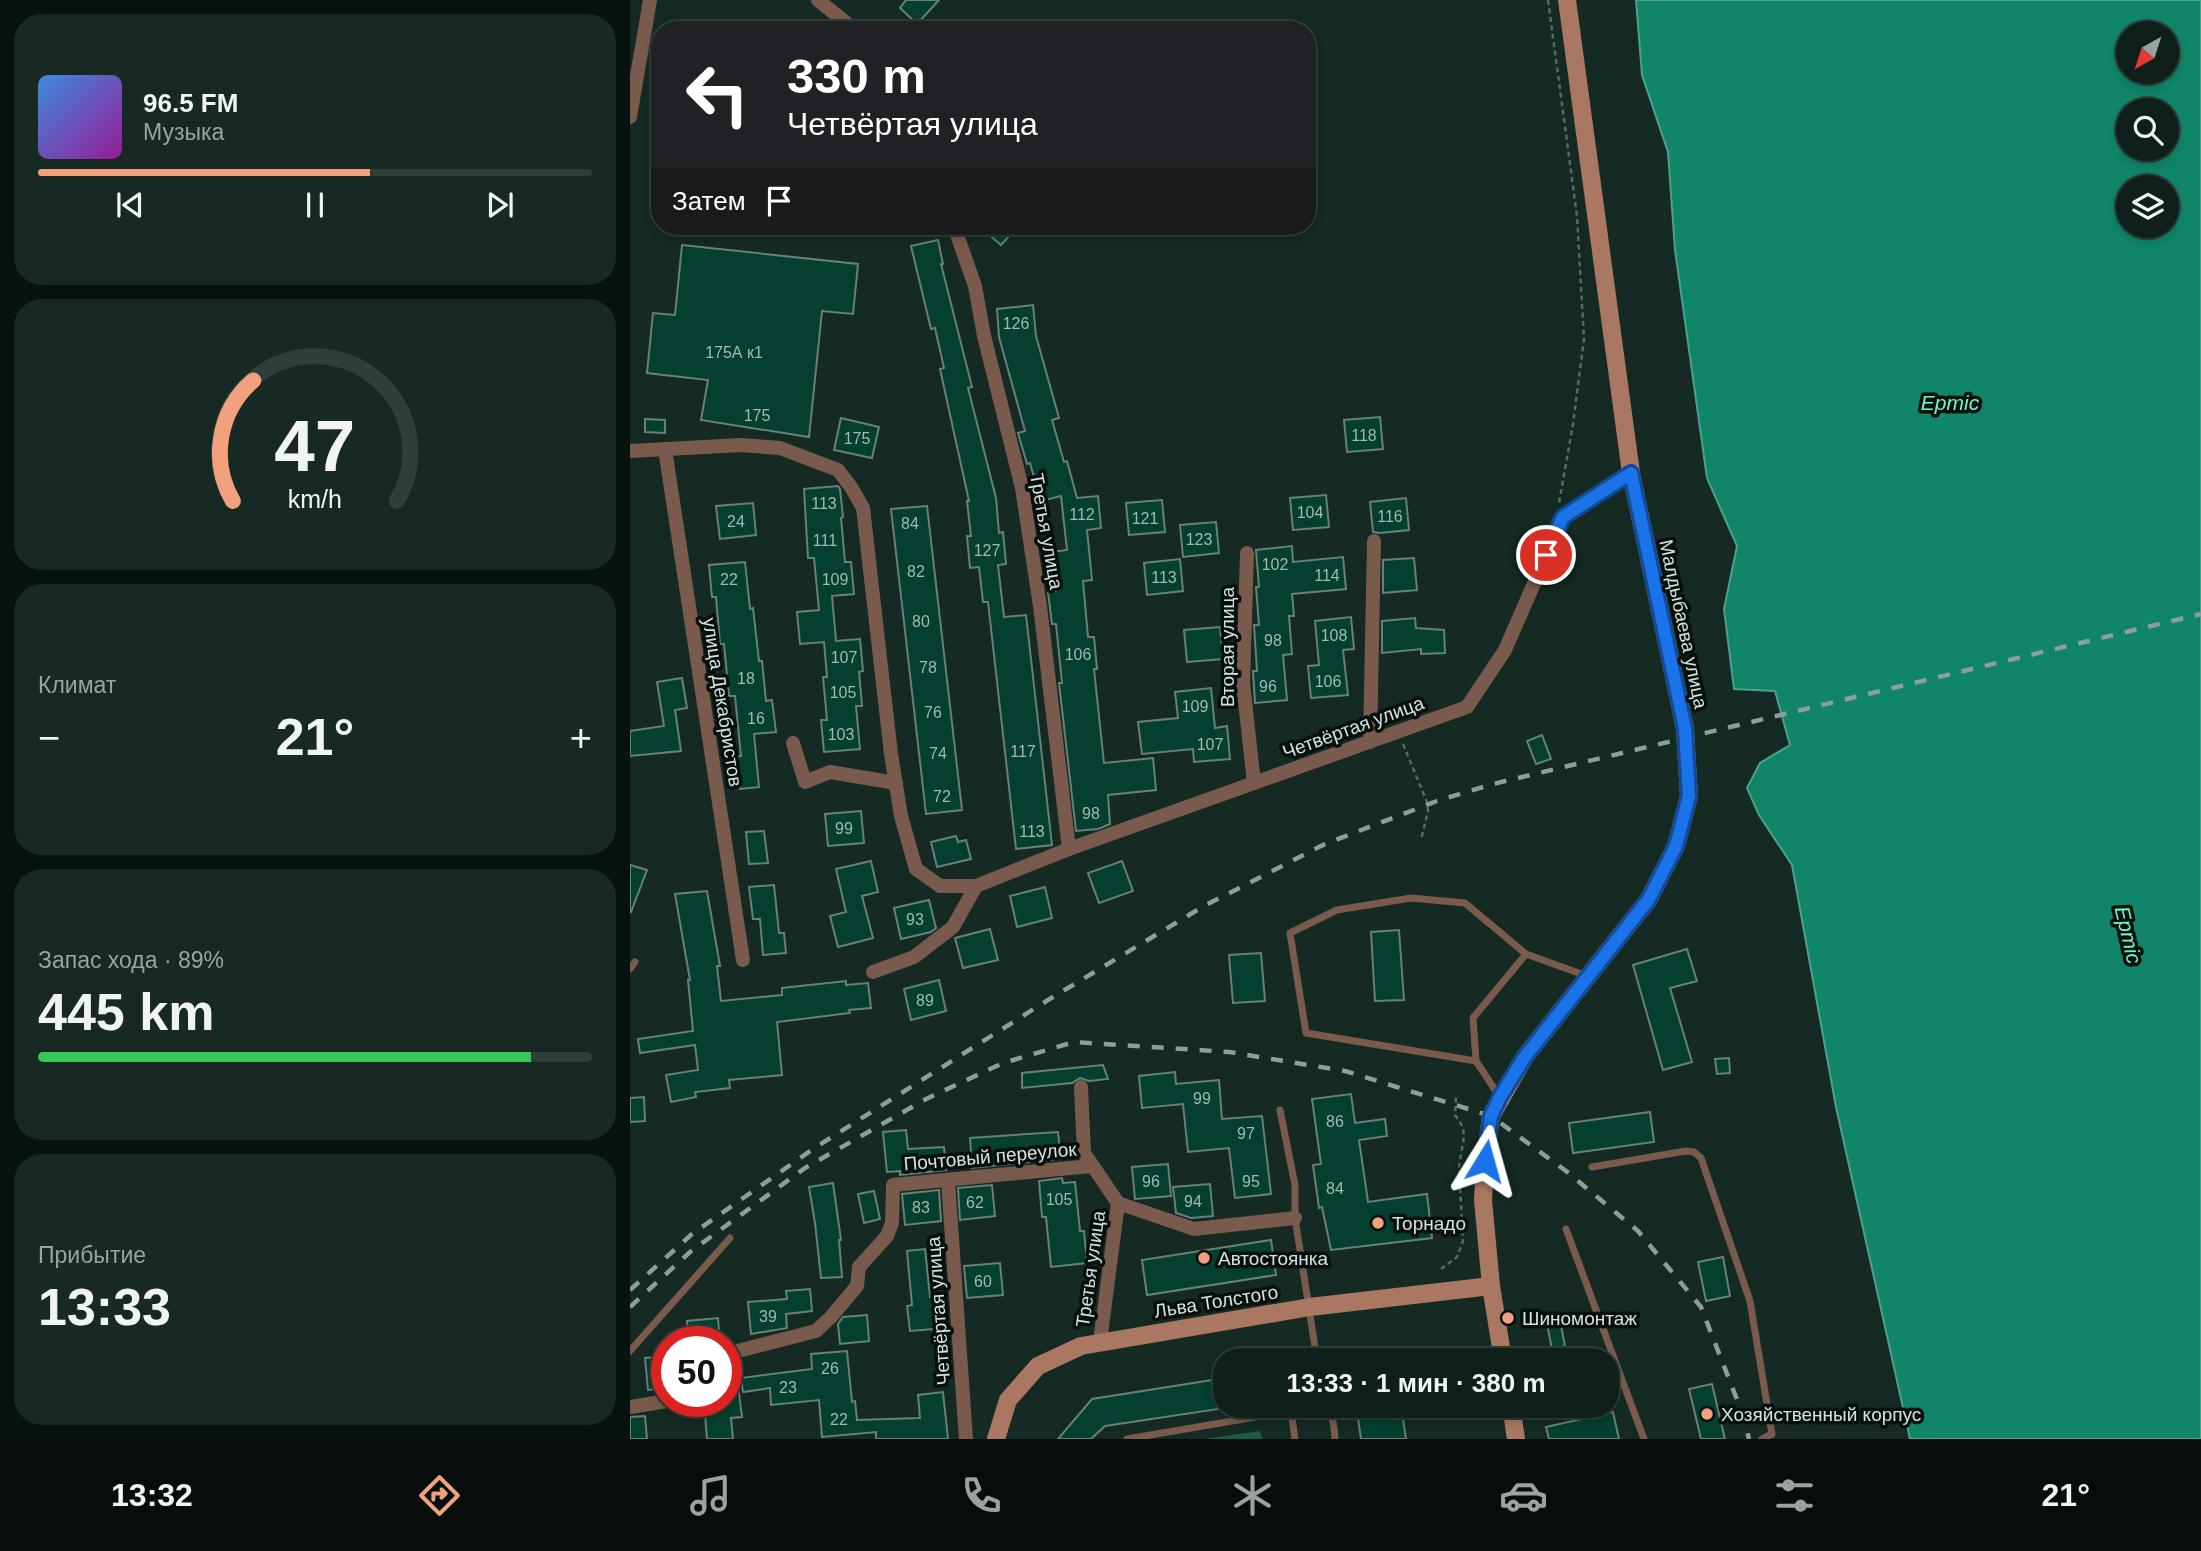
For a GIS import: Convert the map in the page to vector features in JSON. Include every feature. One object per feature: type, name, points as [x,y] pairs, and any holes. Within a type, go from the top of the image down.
[{"type":"main road","name":"Малдыбаева улица","points":[[1501,1348],[1491,1286],[1483,1200],[1491,1116],[1524,1058],[1649,899],[1676,846],[1689,796],[1685,729],[1631,473],[1567,0]]},
{"type":"main road","name":"Льва Толстого","points":[[996,1439],[1008,1400],[1038,1366],[1082,1346],[1310,1307],[1491,1286]]},
{"type":"main road","points":[[1513,1418],[1516,1439]]},
{"type":"street","points":[[630,117],[637,41],[650,0]]},
{"type":"street","points":[[818,0],[844,21]]},
{"type":"street","name":"Третья улица","points":[[957,235],[975,286],[984,336],[1022,488],[1040,606],[1069,849]]},
{"type":"street","name":"Четвёртая улица","points":[[665,449],[741,445],[780,448],[838,470],[851,487],[863,508],[901,816],[916,869],[940,886],[976,886],[1069,849],[1467,707],[1505,650],[1563,517],[1631,473]]},
{"type":"street","points":[[630,451],[665,449]]},
{"type":"street","name":"улица Декабристов","points":[[665,449],[743,960]]},
{"type":"street","points":[[1370,742],[1374,541]]},
{"type":"street","name":"Вторая улица","points":[[1247,553],[1243,683],[1254,783]]},
{"type":"street","points":[[793,743],[804,782],[830,772],[895,783]]},
{"type":"street","points":[[873,972],[914,957],[953,927],[976,886]]},
{"type":"street","name":"Третья улица","points":[[1082,1087],[1084,1153],[1118,1203],[1100,1342]]},
{"type":"street","name":"Почтовый переулок","points":[[742,1350],[816,1331],[831,1317],[857,1286],[859,1267],[887,1236],[892,1223],[893,1185],[1091,1166]]},
{"type":"street","name":"Четвёртая улица","points":[[948,1181],[966,1439]]},
{"type":"street","points":[[1118,1203],[1194,1229],[1295,1218]]},
{"type":"street","points":[[630,1406],[651,1403]]},
{"type":"lane","points":[[1476,1061],[1306,1033],[1290,933],[1337,910],[1412,898],[1465,903],[1526,954],[1588,977]]},
{"type":"lane","points":[[1500,1097],[1476,1061],[1474,1018],[1526,954]]},
{"type":"lane","points":[[630,969],[635,962]]},
{"type":"lane","points":[[1280,1110],[1295,1185],[1295,1218],[1315,1348]]},
{"type":"lane","points":[[1592,1167],[1686,1151],[1694,1152],[1701,1158],[1750,1301],[1772,1434],[1762,1439]]},
{"type":"lane","points":[[1566,1229],[1644,1439]]},
{"type":"lane","points":[[630,1351],[730,1238]]},
{"type":"lane","points":[[1127,1439],[1250,1418]]},
{"type":"lane","points":[[1292,1418],[1295,1439]]},
{"type":"lane","points":[[1332,1418],[1335,1439]]},
{"type":"path","points":[[1548,0],[1577,216],[1584,339],[1573,425],[1558,508],[1557,532]]},
{"type":"path","points":[[1398,732],[1427,802],[1428,811],[1421,840]]},
{"type":"path","points":[[1441,1269],[1457,1257],[1462,1241],[1459,1167],[1464,1137],[1455,1115],[1456,1096]]},
{"type":"shaded area","points":[[1260,1431],[1262,1439],[1204,1439]]},
{"type":"water","name":"Ертіс","points":[[1636,0],[2201,0],[2201,1439],[1910,1439],[1836,1107],[1792,865],[1759,815],[1747,788],[1760,763],[1790,745],[1775,691],[1734,689],[1724,609],[1737,546],[1707,478],[1675,250],[1668,152],[1642,75]]},
{"type":"building","points":[[906,0],[939,0],[920,21],[914,21],[900,8]]},
{"type":"building","points":[[989,235],[1010,235],[1001,245]]},
{"type":"building","points":[[938,240],[941,264],[972,387],[968,388],[996,498],[999,533],[1003,532],[1006,564],[998,565],[1004,617],[1026,615],[1052,845],[1016,849],[988,602],[983,602],[979,567],[970,568],[967,536],[971,536],[969,501],[940,369],[944,368],[935,328],[931,329],[911,246]]},
{"type":"building","points":[[682,245],[858,264],[853,314],[822,311],[809,437],[701,420],[708,380],[647,373],[653,313],[675,315]]},
{"type":"building","points":[[1033,305],[1036,336],[1059,418],[1052,420],[1064,462],[1067,461],[1077,498],[1098,496],[1101,528],[1087,530],[1092,580],[1083,581],[1088,637],[1094,637],[1097,669],[1094,669],[1104,763],[1153,758],[1156,790],[1108,795],[1110,824],[1098,829],[1076,831],[1059,683],[1062,683],[1056,624],[1052,624],[1048,592],[1056,591],[1052,552],[1067,550],[1061,496],[1041,501],[1018,433],[1025,431],[999,337],[997,309]]},
{"type":"building","points":[[1380,417],[1383,449],[1347,452],[1344,420]]},
{"type":"building","points":[[841,418],[879,427],[872,458],[834,450]]},
{"type":"building","points":[[645,419],[665,420],[665,433],[645,432]]},
{"type":"building","points":[[838,486],[843,517],[845,562],[851,562],[854,594],[832,596],[836,641],[860,639],[862,706],[856,706],[860,749],[824,752],[821,720],[827,720],[823,677],[827,677],[824,642],[800,644],[797,612],[819,610],[814,558],[808,558],[804,489]]},
{"type":"building","points":[[1326,495],[1329,527],[1293,530],[1290,498]]},
{"type":"building","points":[[1406,498],[1409,530],[1373,532],[1370,502]]},
{"type":"building","points":[[1162,500],[1165,532],[1129,535],[1126,503]]},
{"type":"building","points":[[753,503],[756,535],[720,539],[716,506]]},
{"type":"building","points":[[927,506],[962,810],[926,814],[891,509]]},
{"type":"building","points":[[1216,522],[1219,553],[1183,557],[1180,525]]},
{"type":"building","points":[[1292,546],[1293,562],[1343,557],[1346,589],[1292,594],[1294,616],[1289,616],[1292,654],[1283,655],[1287,700],[1255,703],[1253,671],[1257,671],[1254,625],[1259,625],[1256,550]]},
{"type":"building","points":[[1414,558],[1417,590],[1383,593],[1383,560]]},
{"type":"building","points":[[1180,559],[1183,591],[1147,595],[1144,563]]},
{"type":"building","points":[[745,562],[766,701],[772,700],[776,732],[754,734],[759,787],[740,789],[737,757],[741,756],[735,696],[729,696],[724,644],[720,644],[716,597],[712,597],[709,565]]},
{"type":"building","points":[[1351,617],[1354,649],[1343,650],[1348,695],[1311,698],[1308,666],[1319,665],[1315,621]]},
{"type":"building","points":[[1415,618],[1416,628],[1444,630],[1445,653],[1421,654],[1421,649],[1382,653],[1382,621]]},
{"type":"building","points":[[1220,627],[1223,659],[1187,662],[1184,630]]},
{"type":"building","points":[[682,678],[687,708],[675,710],[681,751],[630,756],[630,731],[664,726],[657,682]]},
{"type":"building","points":[[1211,688],[1215,728],[1227,726],[1230,759],[1194,762],[1193,749],[1142,754],[1138,722],[1178,718],[1175,692]]},
{"type":"building","points":[[1542,735],[1551,759],[1536,764],[1527,741]]},
{"type":"building","points":[[861,811],[864,843],[828,846],[825,814]]},
{"type":"building","points":[[764,831],[768,863],[749,864],[746,832]]},
{"type":"building","points":[[956,836],[958,842],[966,840],[971,859],[937,867],[931,842]]},
{"type":"building","points":[[871,861],[878,892],[862,896],[873,938],[838,947],[830,916],[846,912],[836,869]]},
{"type":"building","points":[[1122,861],[1133,891],[1099,903],[1088,873]]},
{"type":"building","points":[[630,865],[647,870],[631,912],[630,912]]},
{"type":"building","points":[[774,885],[779,933],[784,933],[786,953],[763,955],[760,919],[753,919],[749,887]]},
{"type":"building","points":[[1045,887],[1052,918],[1017,927],[1010,896]]},
{"type":"building","points":[[707,891],[720,966],[717,966],[721,1001],[782,995],[782,988],[846,981],[846,985],[868,983],[871,1008],[777,1022],[782,1075],[729,1080],[730,1088],[695,1092],[696,1097],[671,1102],[666,1075],[698,1070],[695,1045],[640,1053],[638,1039],[693,1031],[690,980],[675,894]]},
{"type":"building","points":[[929,900],[936,928],[931,932],[901,939],[894,908]]},
{"type":"building","points":[[990,929],[998,960],[963,968],[955,938]]},
{"type":"building","points":[[1399,930],[1404,1000],[1375,1001],[1371,932]]},
{"type":"building","points":[[1687,949],[1697,981],[1670,988],[1692,1062],[1663,1070],[1633,965]]},
{"type":"building","points":[[1261,953],[1265,1001],[1233,1003],[1229,955]]},
{"type":"building","points":[[939,980],[946,1011],[911,1020],[904,989]]},
{"type":"building","points":[[1729,1058],[1730,1073],[1717,1074],[1715,1059]]},
{"type":"building","points":[[1103,1065],[1108,1079],[1089,1081],[1080,1078],[1072,1083],[1022,1088],[1022,1073]]},
{"type":"building","points":[[1175,1072],[1176,1084],[1219,1080],[1222,1119],[1262,1116],[1271,1194],[1235,1198],[1229,1148],[1188,1152],[1183,1104],[1142,1108],[1139,1076]]},
{"type":"building","points":[[1351,1094],[1355,1123],[1385,1119],[1387,1136],[1359,1140],[1368,1202],[1427,1194],[1432,1238],[1331,1250],[1322,1207],[1319,1208],[1313,1165],[1321,1164],[1312,1099]]},
{"type":"building","points":[[644,1097],[645,1121],[630,1122],[630,1098]]},
{"type":"building","points":[[1650,1112],[1654,1142],[1573,1153],[1569,1123]]},
{"type":"building","points":[[906,1130],[908,1149],[944,1147],[946,1170],[900,1175],[900,1171],[887,1172],[883,1132]]},
{"type":"building","points":[[1058,1132],[1061,1159],[972,1168],[970,1138]]},
{"type":"building","points":[[1168,1164],[1171,1196],[1135,1199],[1132,1167]]},
{"type":"building","points":[[1062,1178],[1063,1183],[1075,1182],[1080,1231],[1084,1231],[1087,1263],[1051,1267],[1039,1181]]},
{"type":"building","points":[[833,1183],[841,1240],[842,1277],[821,1278],[809,1187]]},
{"type":"building","points":[[1210,1184],[1213,1216],[1191,1218],[1176,1213],[1173,1187]]},
{"type":"building","points":[[992,1185],[995,1216],[960,1220],[958,1188]]},
{"type":"building","points":[[939,1190],[941,1221],[905,1225],[902,1194]]},
{"type":"building","points":[[874,1191],[880,1219],[864,1223],[858,1194]]},
{"type":"building","name":"Автостоянка","points":[[1271,1240],[1276,1275],[1147,1295],[1142,1260]]},
{"type":"building","points":[[925,1249],[930,1297],[943,1296],[946,1328],[910,1331],[907,1306],[912,1305],[907,1251]]},
{"type":"building","points":[[1723,1257],[1730,1296],[1706,1301],[1698,1262]]},
{"type":"building","points":[[1000,1263],[1003,1295],[967,1298],[964,1266]]},
{"type":"building","points":[[810,1289],[812,1311],[786,1314],[787,1328],[751,1334],[748,1302],[787,1299],[786,1291]]},
{"type":"building","points":[[867,1315],[869,1341],[840,1344],[838,1324],[843,1317]]},
{"type":"building","points":[[1559,1316],[1565,1346],[1552,1348],[1546,1319]]},
{"type":"building","points":[[718,1318],[719,1326],[687,1326],[687,1321]]},
{"type":"building","points":[[847,1351],[852,1402],[855,1401],[857,1420],[920,1418],[918,1395],[943,1392],[948,1439],[876,1439],[876,1432],[822,1437],[819,1400],[771,1405],[770,1388],[743,1392],[742,1378],[812,1369],[811,1354]]},
{"type":"building","points":[[651,1357],[651,1390],[648,1390],[645,1358]]},
{"type":"building","points":[[1213,1380],[1213,1410],[1105,1426],[1091,1439],[1058,1439],[1092,1399]]},
{"type":"building","name":"Хозяйственный корпус","points":[[1712,1384],[1725,1439],[1701,1439],[1689,1389]]},
{"type":"building","points":[[645,1416],[647,1439],[630,1439],[630,1417]]},
{"type":"building","points":[[705,1417],[742,1417],[731,1418],[733,1439],[707,1439]]},
{"type":"building","points":[[1358,1418],[1403,1418],[1406,1439],[1361,1439]]},
{"type":"building","points":[[1586,1418],[1614,1418],[1619,1439],[1549,1439],[1546,1427]]},
{"type":"railway","points":[[630,1290],[692,1234],[813,1149],[1048,1000],[1204,906],[1325,844],[1437,801],[1493,784],[2201,614]]},
{"type":"railway","points":[[630,1307],[690,1252],[805,1168],[926,1099],[1003,1063],[1074,1042],[1229,1052],[1345,1071],[1491,1116],[1566,1171],[1638,1231],[1701,1307],[1743,1415],[1749,1439]]},
{"type":"place","name":"Торнадо","points":[[1378,1223]]},
{"type":"place","name":"Автостоянка","points":[[1204,1258]]},
{"type":"place","name":"Шиномонтаж","points":[[1508,1318]]},
{"type":"place","name":"Хозяйственный корпус","points":[[1707,1414]]},
{"type":"route","points":[[1485,1161],[1491,1116],[1500,1097],[1524,1058],[1649,899],[1676,846],[1689,796],[1685,729],[1631,473],[1563,517],[1546,555]]}]
